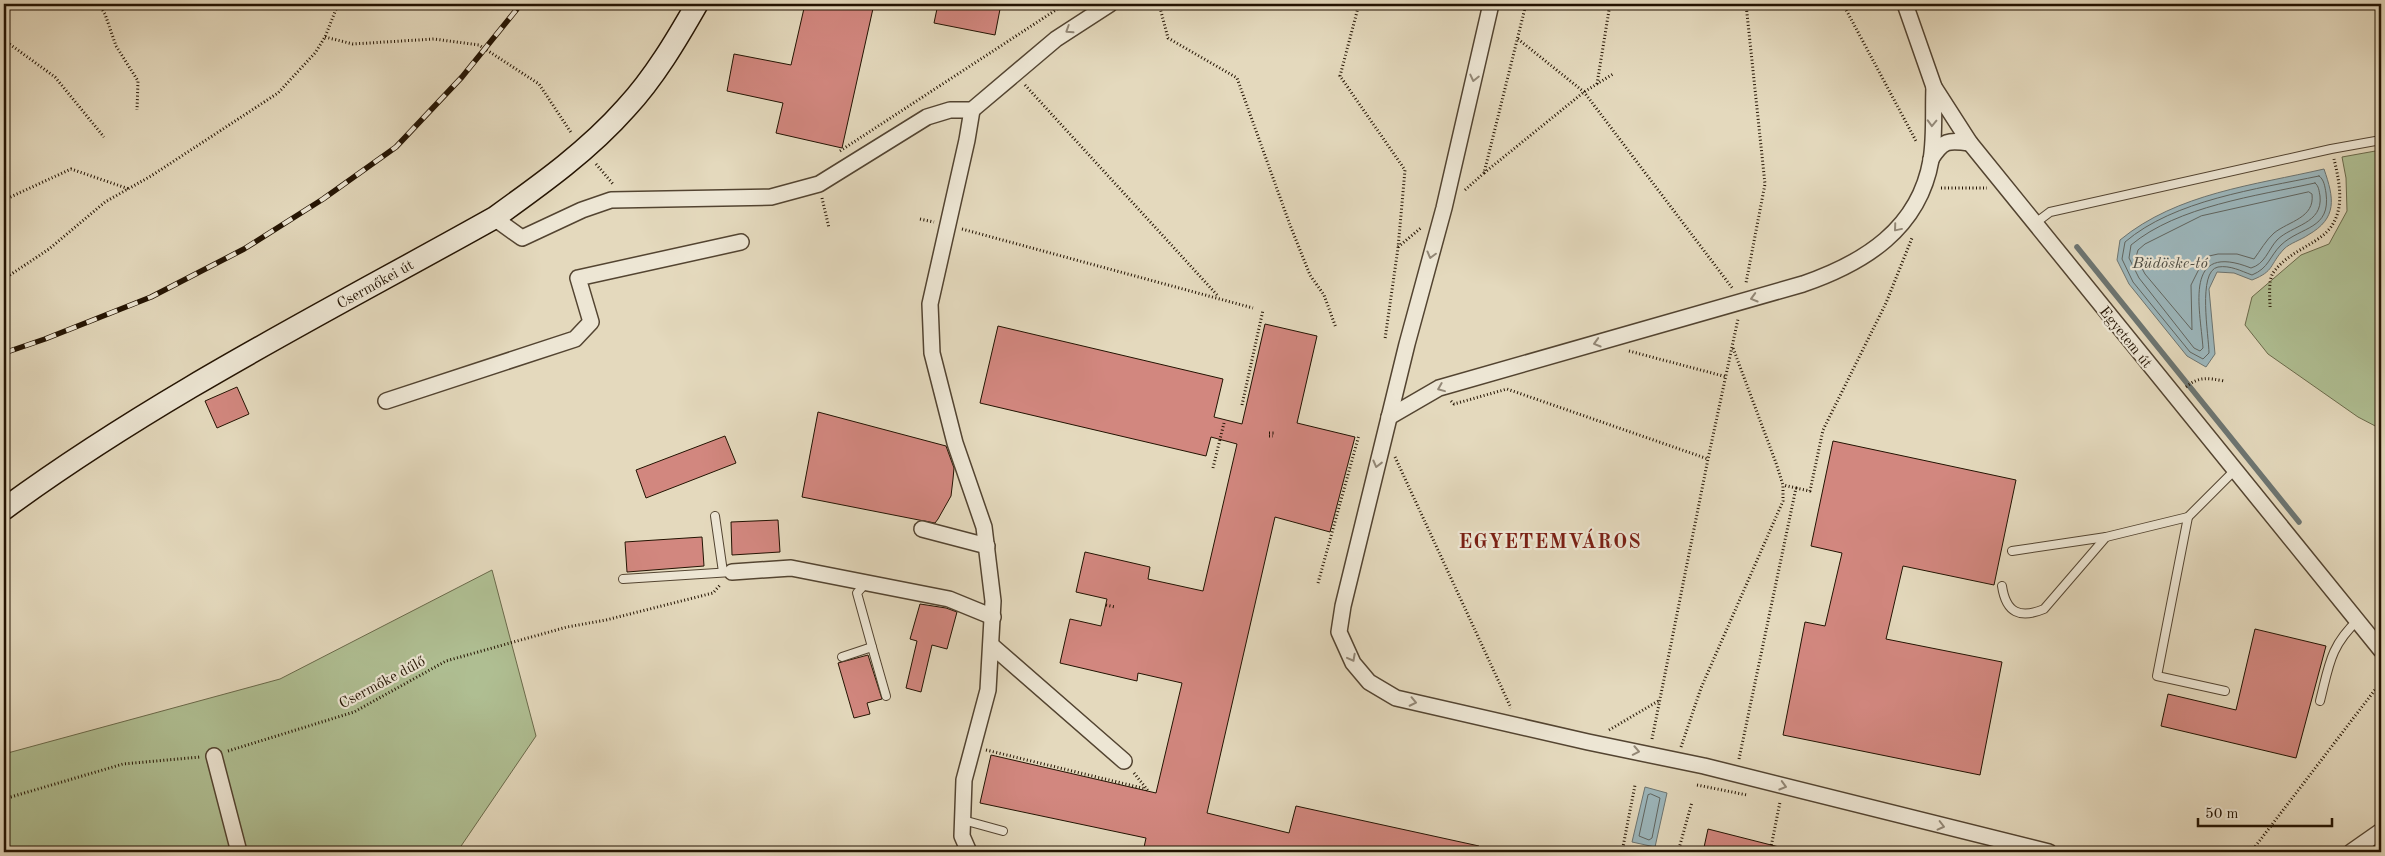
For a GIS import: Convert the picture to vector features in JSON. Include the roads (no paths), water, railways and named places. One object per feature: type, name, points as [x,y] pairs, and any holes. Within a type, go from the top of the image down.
[{"type":"main road","name":"Csermőkei út","points":[[4,510],[113,433],[204,378],[494,218],[547,180],[583,150],[626,108],[697,4]]},
{"type":"street","points":[[969,852],[962,836],[964,780],[988,690],[993,617],[984,527],[954,444],[932,353],[930,304],[972,110],[1056,39],[1110,4]]},
{"type":"street","points":[[1492,4],[1444,208],[1411,330],[1343,606],[1339,632],[1353,663],[1369,682],[1396,698],[1588,742],[1677,759],[2049,852]]},
{"type":"street","name":"Egyetem út","points":[[1905,4],[1934,87],[1970,143],[2005,189],[2236,469],[2381,650]]},
{"type":"street","points":[[1389,417],[1439,388],[1742,302],[1833,273],[1865,256],[1893,234],[1913,208],[1924,187],[1931,159],[1934,87]]},
{"type":"street","points":[[494,218],[522,238],[582,210],[611,200],[771,197],[819,184],[927,117],[950,110],[972,110]]},
{"type":"street","points":[[1931,159],[1939,146],[1947,142],[1970,143]]},
{"type":"street","points":[[386,401],[575,339],[591,322],[578,278],[741,242]]},
{"type":"street","points":[[922,529],[987,546]]},
{"type":"street","points":[[727,572],[791,568],[950,599],[993,617]]},
{"type":"street","points":[[991,645],[1124,761]]},
{"type":"street","points":[[214,756],[239,852]]},
{"type":"street","points":[[2351,852],[2381,831]]},
{"type":"lane","points":[[2034,224],[2050,212],[2331,149],[2381,140]]},
{"type":"lane","points":[[2012,551],[2106,537],[2188,517],[2236,469]]},
{"type":"lane","points":[[623,579],[727,572],[715,516]]},
{"type":"lane","points":[[2188,517],[2157,676],[2224,691]]},
{"type":"lane","points":[[2002,586],[2004,598],[2010,608],[2020,614],[2032,614],[2044,609],[2106,537]]},
{"type":"lane","points":[[868,582],[857,593],[886,696]]},
{"type":"lane","points":[[2320,701],[2332,653],[2342,634],[2358,620]]},
{"type":"lane","points":[[842,657],[872,647]]},
{"type":"lane","points":[[963,820],[1003,831]]},
{"type":"water","name":"Büdöske-tó","points":[[2324,169],[2331,198],[2331,207],[2325,222],[2308,235],[2286,247],[2265,274],[2259,277],[2252,280],[2234,273],[2217,272],[2209,289],[2215,354],[2206,367],[2187,356],[2129,284],[2117,260],[2120,240],[2142,224],[2166,211],[2191,201],[2244,186]]},
{"type":"water","points":[[1645,787],[1667,793],[1655,847],[1632,842]]},
{"type":"waterway","points":[[2077,247],[2299,522]]},
{"type":"railway","points":[[4,353],[45,339],[151,297],[244,249],[323,199],[396,147],[462,77],[521,4]]},
{"type":"district","name":"EGYETEMVÁROS","points":[[1550,541]]}]
